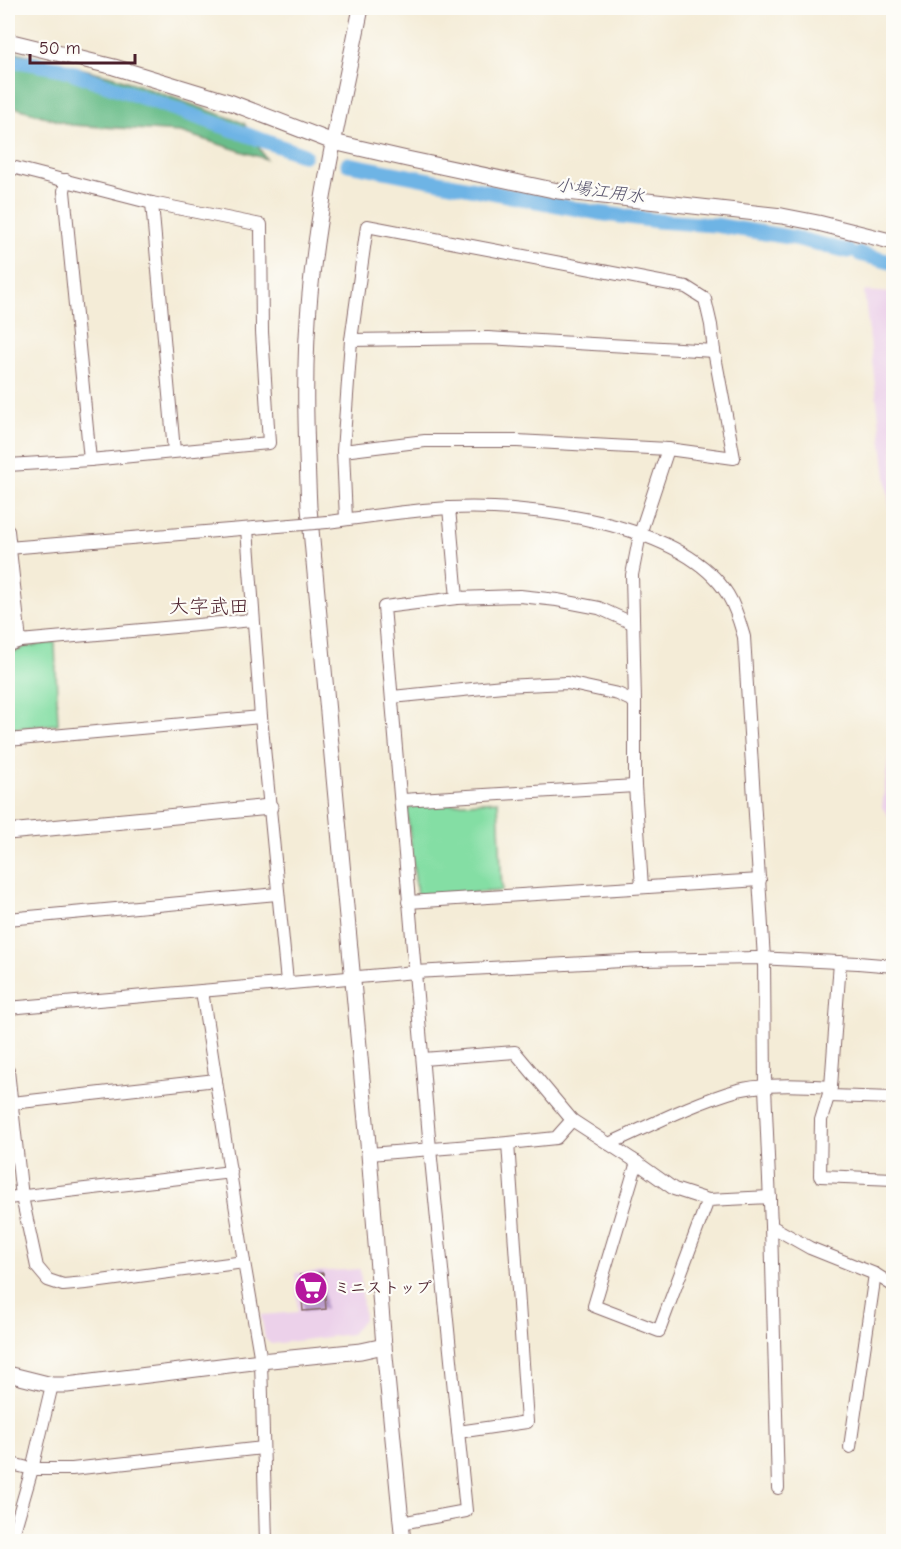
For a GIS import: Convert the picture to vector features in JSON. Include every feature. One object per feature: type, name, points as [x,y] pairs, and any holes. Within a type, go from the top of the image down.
[{"type":"street","points":[[361,8],[327,171],[310,294],[305,436],[309,508],[403,1542]]},
{"type":"street","points":[[8,41],[114,68],[232,103],[333,142],[558,191],[782,216],[894,242]]},
{"type":"street","points":[[8,165],[152,203],[261,225],[262,332],[269,443],[90,460],[8,465]]},
{"type":"street","points":[[66,180],[64,191],[90,460]]},
{"type":"street","points":[[152,203],[174,451]]},
{"type":"street","points":[[343,451],[425,441],[517,441],[668,449],[734,458],[705,299],[686,287],[367,226],[351,340],[343,451],[346,519]]},
{"type":"street","points":[[351,340],[488,338],[714,351]]},
{"type":"street","points":[[642,887],[635,786],[632,575],[640,534],[668,449]]},
{"type":"street","points":[[449,508],[457,598]]},
{"type":"street","points":[[8,548],[327,522],[449,508],[522,510],[594,522],[640,534],[694,561],[714,577],[728,594],[744,638],[760,880],[778,1488]]},
{"type":"street","points":[[247,529],[261,717],[287,982]]},
{"type":"street","points":[[8,531],[8,548],[20,641]]},
{"type":"street","points":[[401,1523],[466,1511],[430,1149],[384,607],[457,598],[520,596],[599,608],[632,623]]},
{"type":"street","points":[[8,645],[20,641],[253,620]]},
{"type":"street","points":[[392,697],[503,686],[567,683],[618,694],[635,702]]},
{"type":"street","points":[[8,740],[261,717]]},
{"type":"street","points":[[402,800],[635,786]]},
{"type":"street","points":[[8,832],[270,807]]},
{"type":"street","points":[[408,902],[760,880]]},
{"type":"street","points":[[8,919],[277,894]]},
{"type":"street","points":[[8,1008],[415,972],[641,960],[764,958],[894,966]]},
{"type":"street","points":[[840,962],[830,1091],[821,1120],[819,1176],[894,1179]]},
{"type":"street","points":[[202,991],[261,1361],[266,1542]]},
{"type":"street","points":[[423,1059],[515,1052],[572,1120],[674,1189],[708,1200],[770,1197]]},
{"type":"street","points":[[8,1071],[22,1197],[37,1267],[48,1280],[63,1285],[86,1283],[244,1262]]},
{"type":"street","points":[[12,1103],[216,1080]]},
{"type":"street","points":[[609,1144],[693,1106],[740,1090],[774,1085],[894,1098]]},
{"type":"street","points":[[369,1154],[556,1138],[572,1120]]},
{"type":"street","points":[[458,1432],[527,1422],[508,1143]]},
{"type":"street","points":[[637,1162],[594,1306],[658,1331],[708,1200]]},
{"type":"street","points":[[8,1198],[231,1172]]},
{"type":"street","points":[[771,1226],[810,1248],[875,1274],[894,1286]]},
{"type":"street","points":[[850,1447],[875,1274]]},
{"type":"street","points":[[8,1374],[52,1385],[67,1384],[384,1347]]},
{"type":"street","points":[[11,1542],[32,1469],[52,1385]]},
{"type":"street","points":[[8,1463],[32,1469],[72,1469],[263,1448]]},
{"type":"shaded area","points":[[864,291],[893,293],[893,701],[890,511]]},
{"type":"shaded area","points":[[893,723],[893,823],[882,807]]},
{"type":"shaded area","points":[[360,1269],[364,1319],[351,1334],[271,1344],[265,1339],[261,1315],[298,1312],[295,1273]]},
{"type":"green space","points":[[8,50],[115,77],[244,123],[266,159],[180,132],[71,125],[8,105]]},
{"type":"green space","points":[[55,642],[58,724],[8,729],[8,655],[24,647]]},
{"type":"green space","points":[[498,801],[502,891],[417,896],[407,811],[413,806]]},
{"type":"building","name":"ミニストップ","points":[[323,1273],[326,1309],[303,1311],[300,1275]]},
{"type":"waterway","name":"小場江用水","points":[[8,61],[62,69],[304,155]]},
{"type":"waterway","name":"小場江用水","points":[[348,164],[598,213],[658,221],[715,225],[795,238],[848,251]]},
{"type":"waterway","name":"小場江用水","points":[[860,254],[894,263]]},
{"type":"place","name":"ミニストップ","points":[[311,1288]]},
{"type":"district","name":"大字武田","points":[[209,606]]}]
